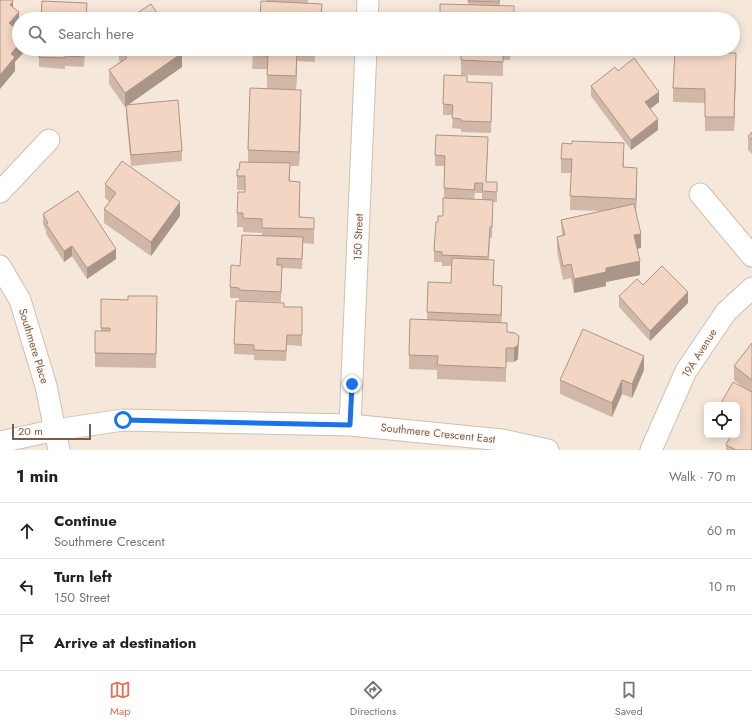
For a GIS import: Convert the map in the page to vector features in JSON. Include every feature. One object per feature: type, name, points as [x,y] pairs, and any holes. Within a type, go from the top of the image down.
[{"type":"street","points":[[368,0],[368,12]]},
{"type":"street","name":"150 Street","points":[[350,425],[366,56]]},
{"type":"street","points":[[0,192],[49,140]]},
{"type":"street","points":[[700,194],[752,256]]},
{"type":"street","name":"Southmere Place","points":[[0,266],[20,300],[46,386],[58,440]]},
{"type":"street","name":"19A Avenue","points":[[651,450],[686,371],[726,312],[752,288]]},
{"type":"street","name":"Southmere Crescent East","points":[[0,442],[58,440],[123,420],[350,425],[502,440],[548,450]]},
{"type":"shaded area","points":[[0,0],[752,0],[752,450],[0,450]]},
{"type":"building","points":[[0,0],[12,0],[13,1],[10,5],[19,12],[12,12],[12,20],[9,23],[12,26],[11,54],[15,57],[0,75]]},
{"type":"building","points":[[499,0],[499,2],[468,1]]},
{"type":"building","points":[[42,1],[87,3],[86,12],[41,12]]},
{"type":"building","points":[[261,1],[322,4],[321,12],[260,12]]},
{"type":"building","points":[[151,4],[156,12],[139,12]]},
{"type":"building","points":[[440,4],[514,6],[514,12],[440,12]]},
{"type":"building","points":[[65,56],[65,58],[39,57]]},
{"type":"building","points":[[126,56],[178,56],[125,93],[109,70],[127,58]]},
{"type":"building","points":[[268,56],[297,56],[296,76],[267,75]]},
{"type":"building","points":[[461,56],[503,56],[503,62],[461,60]]},
{"type":"building","points":[[675,56],[736,56],[734,117],[705,117],[705,89],[673,88]]},
{"type":"building","points":[[634,58],[659,92],[645,102],[658,119],[631,140],[591,86],[615,67],[618,71]]},
{"type":"building","points":[[444,75],[467,76],[467,82],[492,83],[491,122],[461,121],[461,119],[452,118],[453,105],[443,104]]},
{"type":"building","points":[[250,88],[301,90],[299,152],[248,150]]},
{"type":"building","points":[[178,100],[182,151],[131,155],[126,105]]},
{"type":"building","points":[[752,132],[752,140],[748,136]]},
{"type":"building","points":[[436,135],[488,137],[486,182],[497,182],[497,192],[482,191],[483,183],[475,183],[474,190],[444,188],[445,156],[435,155]]},
{"type":"building","points":[[572,141],[624,143],[623,167],[637,168],[636,199],[570,196],[572,159],[561,159],[562,143],[572,144]]},
{"type":"building","points":[[122,161],[180,202],[151,242],[104,209],[116,193],[105,184]]},
{"type":"building","points":[[240,162],[290,163],[289,181],[300,182],[299,217],[314,218],[314,229],[262,228],[262,219],[243,218],[243,213],[237,213],[238,192],[245,192],[245,176],[237,176],[237,170],[239,170]]},
{"type":"building","points":[[78,191],[116,249],[87,268],[72,246],[64,251],[46,224],[48,223],[43,214]]},
{"type":"building","points":[[443,198],[493,200],[492,227],[490,227],[488,257],[442,255],[442,252],[434,251],[436,222],[438,222],[438,216],[443,216]]},
{"type":"building","points":[[634,204],[641,234],[634,235],[640,261],[606,268],[606,272],[574,279],[571,264],[563,266],[557,237],[565,235],[561,220]]},
{"type":"building","points":[[242,235],[303,237],[302,259],[277,258],[277,265],[282,265],[281,292],[239,290],[239,288],[230,287],[231,265],[240,266]]},
{"type":"building","points":[[452,258],[494,260],[493,285],[502,286],[501,315],[427,312],[428,282],[451,283]]},
{"type":"building","points":[[662,266],[688,292],[650,331],[619,296],[637,279],[643,285]]},
{"type":"building","points":[[128,296],[157,296],[156,354],[95,353],[95,331],[110,331],[110,328],[101,328],[101,299],[128,300]]},
{"type":"building","points":[[236,301],[284,303],[284,307],[302,307],[302,335],[287,335],[286,351],[254,350],[254,345],[234,344]]},
{"type":"building","points":[[410,319],[507,323],[507,332],[515,333],[519,336],[518,345],[514,348],[506,348],[506,368],[437,365],[438,356],[409,355]]},
{"type":"building","points":[[583,329],[644,356],[632,384],[622,380],[612,403],[560,380]]},
{"type":"building","points":[[752,343],[752,380],[734,366]]},
{"type":"building","points":[[733,382],[752,392],[752,450],[736,450],[726,445],[730,438],[740,438],[740,402],[722,402]]},
{"type":"route","points":[[123,420],[350,425],[352,384]]}]
